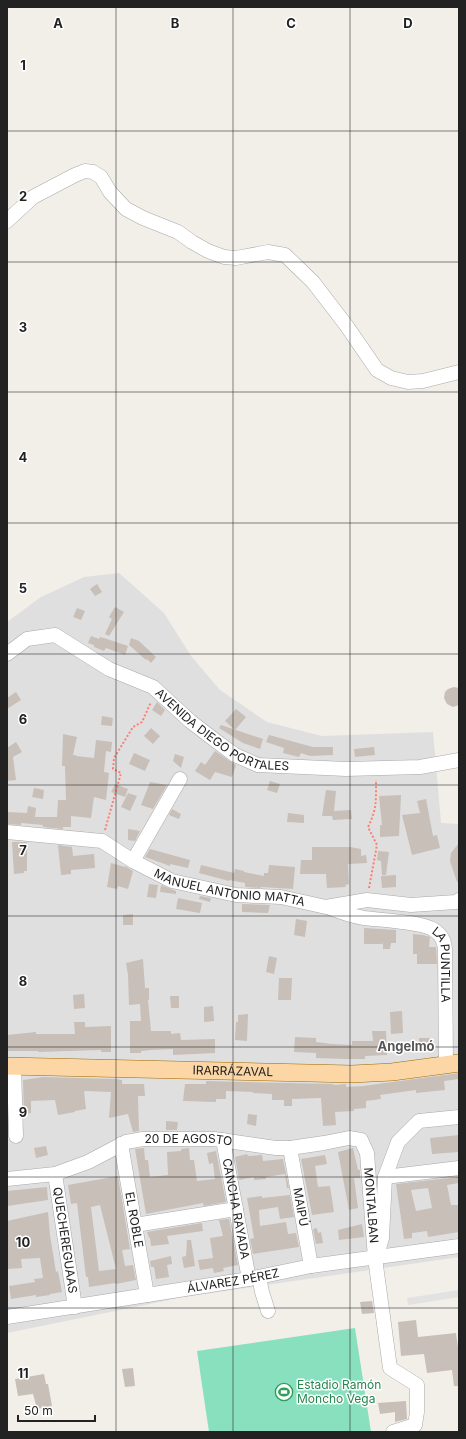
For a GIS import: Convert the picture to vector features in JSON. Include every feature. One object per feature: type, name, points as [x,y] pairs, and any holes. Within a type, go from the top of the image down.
[{"type":"main road","name":"IRARRÁZAVAL","points":[[10,1066],[352,1074],[392,1072],[452,1064]]},
{"type":"street","points":[[7,221],[33,197],[75,175],[85,171],[93,172],[102,177],[110,192],[126,209],[143,218],[178,232],[208,251],[236,258],[268,252],[285,255],[313,282],[346,325],[377,370],[390,378],[408,382],[423,381],[459,372]]},
{"type":"street","name":"AVENIDA DIEGO PORTALES","points":[[7,654],[27,639],[55,636],[109,669],[153,687],[190,721],[216,741],[235,755],[258,766],[346,770],[420,767],[459,760]]},
{"type":"street","points":[[133,861],[180,779]]},
{"type":"street","name":"MANUEL ANTONIO MATTA","points":[[7,832],[102,841],[133,861],[172,881],[236,896],[281,898],[326,907],[367,900],[411,905],[456,902],[459,900]]},
{"type":"street","name":"LA PUNTILLA","points":[[326,907],[363,917],[430,927],[439,934],[443,939],[445,951],[452,1064]]},
{"type":"street","points":[[10,1066],[16,1136]]},
{"type":"street","points":[[374,1258],[378,1252],[382,1238],[385,1177],[398,1142],[419,1121],[459,1117]]},
{"type":"street","name":"20 DE AGOSTO","points":[[7,1179],[55,1174],[88,1162],[120,1144],[143,1139],[223,1140],[267,1148],[290,1148],[349,1138],[361,1140],[367,1153]]},
{"type":"street","name":"CANCHA RAYADA","points":[[223,1140],[236,1209],[254,1278],[268,1311]]},
{"type":"street","name":"EL ROBLE","points":[[120,1144],[147,1295]]},
{"type":"street","name":"MAIPÚ","points":[[290,1148],[311,1266]]},
{"type":"street","name":"MONTALBAN","points":[[367,1153],[374,1258],[390,1368],[417,1385],[417,1412],[415,1425],[393,1432]]},
{"type":"street","points":[[385,1177],[459,1168]]},
{"type":"street","name":"QUECHEREGUAAS","points":[[55,1174],[75,1307]]},
{"type":"street","points":[[135,1225],[236,1209]]},
{"type":"street","name":"ÁLVAREZ PÉREZ","points":[[7,1317],[254,1278],[311,1266],[459,1246]]},
{"type":"path","points":[[102,841],[121,773],[113,769],[114,758],[133,727],[142,722],[152,701],[153,687]]},
{"type":"path","points":[[367,900],[377,845],[368,827],[376,805],[376,768]]},
{"type":"shaded area","points":[[119,573],[164,613],[191,656],[220,690],[267,722],[322,736],[433,732],[441,823],[459,824],[459,1257],[184,1297],[7,1333],[7,622],[41,597],[84,577]]},
{"type":"shaded area","points":[[459,1290],[459,1297],[408,1305],[407,1298]]},
{"type":"green space","name":"Estadio Ramón Moncho Vega","points":[[355,1328],[371,1432],[209,1432],[197,1351]]},
{"type":"building","points":[[97,584],[102,592],[95,596],[90,589]]},
{"type":"building","points":[[115,607],[124,612],[109,636],[105,634],[112,619],[109,617]]},
{"type":"building","points":[[77,608],[85,611],[81,620],[73,617]]},
{"type":"building","points":[[91,636],[99,639],[100,637],[104,638],[128,646],[125,655],[106,648],[104,651],[94,647],[94,645],[88,643]]},
{"type":"building","points":[[131,638],[139,641],[156,657],[151,663],[129,645]]},
{"type":"building","points":[[454,687],[459,688],[459,705],[453,707],[447,704],[444,698],[445,692]]},
{"type":"building","points":[[16,692],[21,700],[7,709],[7,698]]},
{"type":"building","points":[[157,702],[165,710],[161,716],[152,710]]},
{"type":"building","points":[[236,709],[246,717],[235,730],[225,721]]},
{"type":"building","points":[[102,716],[113,718],[112,726],[101,725]]},
{"type":"building","points":[[221,725],[263,739],[260,749],[243,743],[219,728]]},
{"type":"building","points":[[151,728],[160,736],[153,744],[144,736]]},
{"type":"building","points":[[63,734],[77,737],[73,755],[76,756],[94,758],[96,740],[112,742],[111,752],[106,751],[104,772],[109,773],[106,800],[94,797],[91,818],[71,816],[71,827],[63,827],[63,829],[21,823],[21,825],[7,824],[7,812],[27,813],[28,806],[36,808],[35,817],[57,817],[58,800],[66,800],[65,766],[62,766]]},
{"type":"building","points":[[269,735],[313,747],[333,747],[333,755],[310,756],[301,753],[299,757],[283,753],[284,748],[266,742]]},
{"type":"building","points":[[16,742],[22,752],[13,757],[16,780],[7,781],[7,748]]},
{"type":"building","points":[[374,747],[375,755],[355,757],[354,749]]},
{"type":"building","points":[[215,751],[236,765],[232,777],[215,772],[210,780],[195,771],[201,762],[205,765]]},
{"type":"building","points":[[134,753],[150,760],[145,771],[129,764]]},
{"type":"building","points":[[175,754],[184,757],[181,768],[173,761]]},
{"type":"building","points":[[270,781],[280,784],[277,793],[267,790]]},
{"type":"building","points":[[150,782],[167,785],[153,809],[141,805]]},
{"type":"building","points":[[115,784],[128,789],[125,797],[111,792]]},
{"type":"building","points":[[34,788],[44,790],[43,799],[32,797]]},
{"type":"building","points":[[326,790],[336,791],[334,811],[351,810],[352,819],[333,820],[332,816],[322,816]]},
{"type":"building","points":[[128,793],[137,796],[130,811],[121,807]]},
{"type":"building","points":[[401,795],[399,836],[380,837],[380,825],[382,825],[379,796]]},
{"type":"building","points":[[426,799],[433,836],[437,835],[440,848],[412,855],[402,815],[420,813],[417,801]]},
{"type":"building","points":[[172,809],[181,814],[179,819],[169,815]]},
{"type":"building","points":[[288,813],[304,815],[304,823],[287,822]]},
{"type":"building","points":[[128,829],[140,831],[135,841],[128,840]]},
{"type":"building","points":[[12,842],[27,842],[27,871],[24,871],[24,873],[14,874]]},
{"type":"building","points":[[459,843],[459,882],[457,882],[450,861],[451,853]]},
{"type":"building","points":[[58,845],[72,847],[73,856],[94,854],[95,868],[71,870],[71,874],[61,875]]},
{"type":"building","points":[[312,847],[350,847],[361,849],[361,856],[366,855],[367,863],[348,864],[349,884],[345,885],[346,887],[327,888],[326,874],[300,874],[301,860],[312,860]]},
{"type":"building","points":[[150,849],[190,860],[188,868],[170,864],[170,866],[145,857]]},
{"type":"building","points":[[378,851],[389,852],[386,875],[382,875],[381,861],[377,860]]},
{"type":"building","points":[[111,863],[125,866],[133,871],[128,889],[118,886],[117,889],[107,887]]},
{"type":"building","points":[[201,865],[234,873],[235,869],[264,876],[264,873],[268,873],[269,865],[295,867],[293,889],[245,887],[245,883],[229,881],[199,873]]},
{"type":"building","points":[[396,875],[396,887],[382,888],[381,876]]},
{"type":"building","points":[[149,884],[158,885],[156,898],[147,897]]},
{"type":"building","points":[[161,885],[176,891],[176,894],[160,892]]},
{"type":"building","points":[[200,896],[211,898],[210,902],[199,899]]},
{"type":"building","points":[[178,898],[202,903],[200,913],[176,909]]},
{"type":"building","points":[[242,904],[270,905],[268,913],[242,912]]},
{"type":"building","points":[[133,914],[133,925],[123,925],[123,915]]},
{"type":"building","points":[[296,919],[307,921],[305,937],[294,935]]},
{"type":"building","points":[[364,928],[396,930],[396,943],[391,943],[390,949],[383,949],[383,943],[364,944]]},
{"type":"building","points":[[413,934],[430,937],[429,947],[436,947],[437,964],[417,964],[417,954],[413,954]]},
{"type":"building","points":[[269,956],[277,958],[274,974],[266,972]]},
{"type":"building","points":[[143,959],[145,988],[149,988],[148,1000],[151,1031],[171,1031],[171,1034],[180,1033],[181,1040],[215,1039],[215,1053],[173,1055],[173,1049],[130,1053],[130,1021],[141,1021],[140,1004],[129,1005],[126,963]]},
{"type":"building","points":[[279,978],[292,978],[291,1000],[278,1000]]},
{"type":"building","points":[[84,994],[85,1008],[74,1009],[73,995]]},
{"type":"building","points":[[170,996],[179,996],[179,1008],[171,1008]]},
{"type":"building","points":[[213,1006],[214,1021],[204,1022],[204,1007]]},
{"type":"building","points":[[402,1011],[403,1033],[391,1034],[390,1012]]},
{"type":"building","points":[[248,1014],[247,1041],[235,1040],[238,1015]]},
{"type":"building","points":[[74,1022],[85,1022],[85,1027],[111,1026],[111,1052],[101,1052],[101,1050],[38,1052],[7,1051],[7,1035],[36,1032],[36,1034],[75,1034]]},
{"type":"building","points":[[372,1031],[386,1031],[387,1055],[365,1056],[365,1059],[346,1059],[316,1058],[316,1053],[294,1052],[295,1037],[316,1038],[316,1042],[352,1045],[352,1041],[373,1041]]},
{"type":"building","points":[[419,1038],[430,1038],[431,1046],[419,1047]]},
{"type":"building","points":[[459,1073],[459,1079],[444,1081],[445,1090],[416,1093],[416,1090],[380,1095],[381,1099],[366,1101],[366,1108],[354,1109],[354,1111],[335,1112],[336,1125],[323,1126],[321,1098],[292,1099],[292,1106],[284,1106],[284,1100],[272,1100],[272,1094],[226,1091],[226,1099],[216,1099],[216,1102],[183,1101],[185,1084],[206,1084],[206,1081],[334,1085],[346,1084],[346,1087]]},
{"type":"building","points":[[43,1077],[116,1079],[122,1080],[122,1084],[144,1084],[145,1096],[138,1096],[139,1131],[133,1132],[128,1114],[109,1118],[111,1092],[84,1091],[86,1109],[58,1115],[55,1100],[31,1101],[31,1113],[24,1114],[23,1080]]},
{"type":"building","points":[[248,1114],[257,1115],[256,1126],[247,1124]]},
{"type":"building","points":[[166,1121],[178,1122],[177,1130],[166,1130]]},
{"type":"building","points":[[459,1135],[459,1152],[432,1154],[430,1138]]},
{"type":"building","points":[[46,1146],[48,1155],[36,1158],[34,1148]]},
{"type":"building","points":[[144,1148],[145,1160],[148,1160],[150,1177],[168,1175],[167,1152],[181,1151],[181,1149],[189,1148],[190,1160],[194,1160],[197,1181],[215,1179],[213,1163],[209,1164],[207,1153],[216,1151],[226,1202],[204,1206],[203,1203],[146,1214],[135,1149]]},
{"type":"building","points":[[353,1148],[358,1170],[360,1170],[360,1178],[354,1178],[358,1208],[349,1210],[338,1152]]},
{"type":"building","points":[[247,1154],[248,1156],[262,1155],[263,1161],[283,1159],[289,1188],[287,1188],[285,1174],[266,1177],[266,1179],[254,1180],[254,1177],[239,1180],[235,1157]]},
{"type":"building","points":[[325,1155],[327,1164],[315,1166],[318,1187],[330,1186],[334,1212],[312,1215],[301,1159]]},
{"type":"building","points":[[118,1176],[130,1249],[122,1250],[125,1266],[133,1265],[136,1280],[89,1287],[88,1277],[86,1277],[77,1203],[71,1204],[68,1185]],"holes":[[[100,1205],[116,1269],[99,1271],[91,1207]]]},
{"type":"building","points":[[458,1177],[459,1183],[447,1185],[451,1205],[459,1205],[459,1232],[428,1237],[427,1231],[412,1233],[412,1238],[404,1239],[396,1184]],"holes":[[[428,1188],[432,1208],[416,1211],[411,1190]]]},
{"type":"building","points":[[47,1187],[48,1200],[7,1206],[7,1191]]},
{"type":"building","points":[[290,1195],[294,1217],[280,1219],[278,1207],[259,1210],[260,1226],[286,1222],[288,1234],[296,1233],[299,1247],[253,1254],[250,1239],[254,1238],[247,1198]]},
{"type":"building","points":[[48,1212],[56,1272],[58,1271],[62,1292],[36,1297],[36,1295],[11,1299],[9,1286],[35,1282],[34,1279],[43,1278],[40,1258],[21,1259],[22,1268],[7,1269],[7,1221]]},
{"type":"building","points":[[229,1219],[238,1265],[223,1268],[224,1271],[214,1273],[213,1268],[200,1270],[198,1260],[213,1258],[210,1238],[223,1236],[219,1220]]},
{"type":"building","points":[[202,1223],[203,1231],[167,1236],[169,1244],[151,1246],[150,1238],[147,1232]]},
{"type":"building","points":[[362,1224],[364,1237],[339,1240],[338,1230]]},
{"type":"building","points":[[317,1228],[318,1233],[321,1232],[323,1243],[316,1244],[313,1229]]},
{"type":"building","points":[[187,1240],[191,1240],[195,1266],[184,1268],[182,1257],[186,1256]]},
{"type":"building","points":[[171,1256],[172,1264],[167,1265],[169,1277],[156,1279],[154,1267],[151,1267],[150,1261]]},
{"type":"building","points":[[372,1301],[374,1313],[362,1314],[360,1302]]},
{"type":"building","points":[[416,1320],[418,1337],[456,1333],[459,1355],[459,1386],[454,1386],[452,1370],[427,1373],[424,1354],[401,1356],[398,1322]]},
{"type":"building","points":[[133,1368],[135,1386],[125,1387],[122,1369]]},
{"type":"building","points":[[44,1374],[46,1384],[48,1384],[52,1406],[37,1409],[33,1394],[18,1396],[15,1379]]},
{"type":"building","points":[[406,1401],[407,1419],[395,1422],[395,1412],[380,1414],[378,1403]]},
{"type":"place","name":"Estadio Ramón Moncho Vega","points":[[284,1392]]},
{"type":"district","name":"Angelmó","points":[[406,1046]]}]
